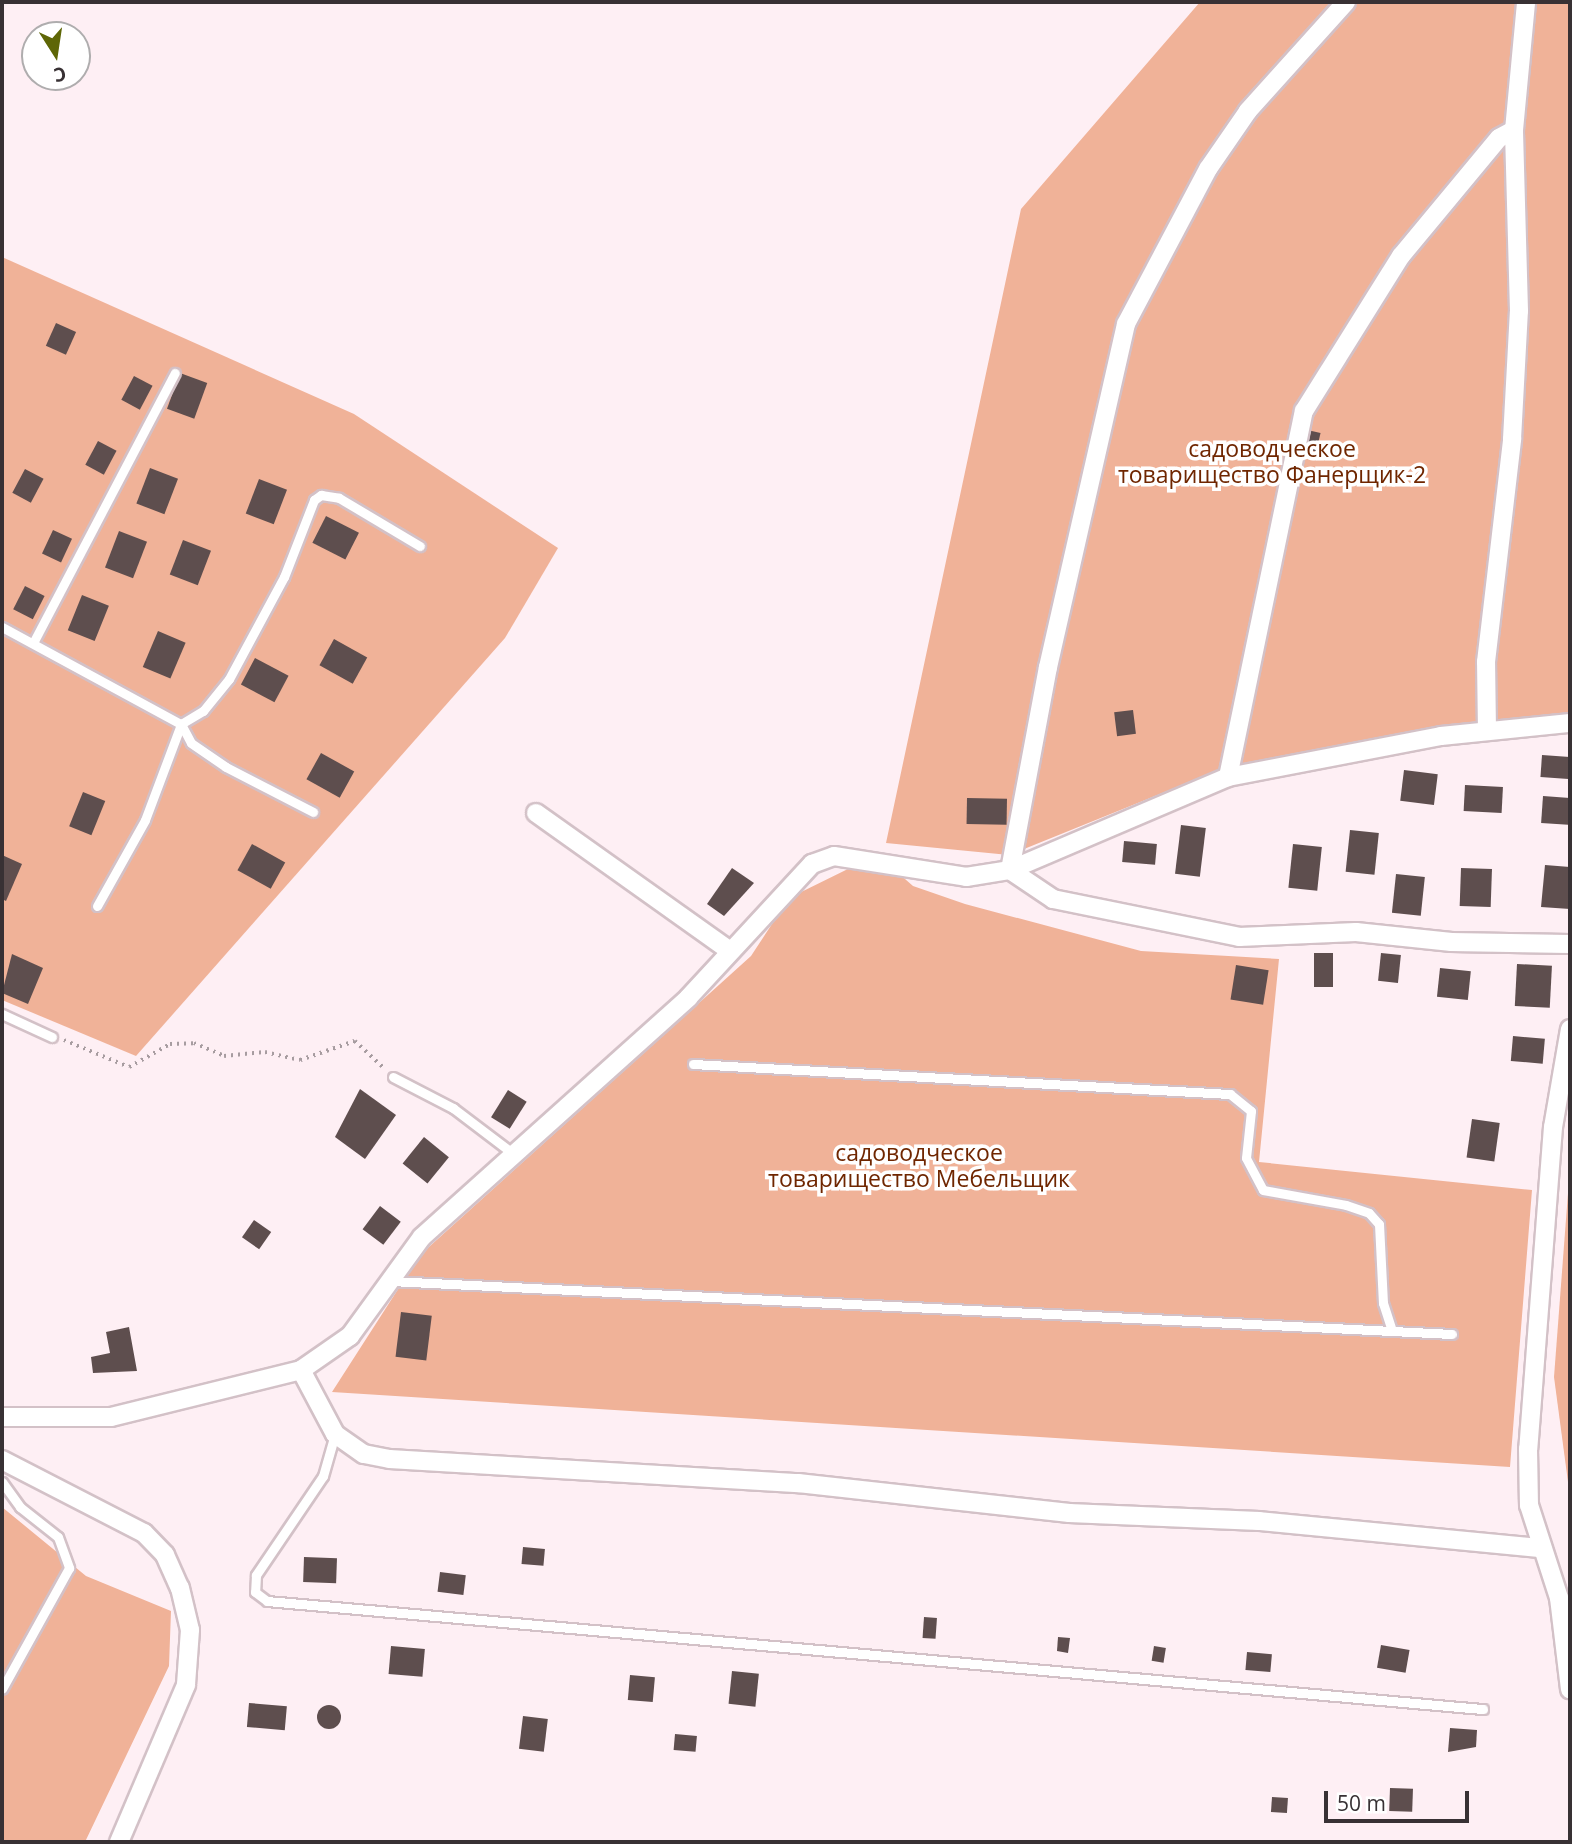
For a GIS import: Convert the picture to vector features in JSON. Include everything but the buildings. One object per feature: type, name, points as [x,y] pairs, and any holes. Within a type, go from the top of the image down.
[{"type":"street","points":[[1010,870],[1048,667],[1126,324],[1214,159],[1248,111],[1346,2]]},
{"type":"street","points":[[1487,731],[1486,662],[1505,516],[1519,311],[1514,130],[1526,2]]},
{"type":"street","points":[[1228,777],[1304,411],[1401,256],[1499,138],[1514,130]]},
{"type":"street","points":[[2,1417],[111,1417],[301,1370],[350,1336],[386,1281],[422,1237],[688,998],[793,878],[834,856],[966,877],[1010,870],[1228,777],[1487,731],[1570,723]]},
{"type":"street","points":[[536,813],[730,951]]},
{"type":"street","points":[[1010,870],[1054,899],[1239,937],[1356,932],[1451,942],[1570,944]]},
{"type":"street","points":[[1570,1029],[1553,1127],[1528,1449],[1529,1505],[1559,1598],[1570,1689]]},
{"type":"street","points":[[301,1370],[335,1434],[364,1454],[390,1459],[797,1483],[1069,1513],[1259,1521],[1541,1548]]},
{"type":"street","points":[[2,1460],[144,1533],[165,1555],[180,1588],[190,1630],[186,1685],[119,1842]]},
{"type":"lane","points":[[33,643],[175,373]]},
{"type":"lane","points":[[97,906],[145,820],[181,724],[203,711],[229,679],[284,577],[307,509],[321,495],[340,498],[420,546]]},
{"type":"lane","points":[[2,627],[181,724],[191,743],[208,755],[313,813]]},
{"type":"lane","points":[[2,1014],[52,1037]]},
{"type":"lane","points":[[693,1064],[1230,1094],[1251,1111],[1246,1158],[1262,1189],[1346,1205],[1369,1213],[1379,1224],[1383,1303],[1392,1331]]},
{"type":"lane","points":[[393,1077],[453,1108],[516,1155]]},
{"type":"lane","points":[[386,1281],[1452,1334]]},
{"type":"lane","points":[[335,1434],[323,1476],[256,1575],[254,1592],[267,1601],[1483,1709]]},
{"type":"lane","points":[[2,1482],[20,1507],[58,1537],[69,1568],[2,1689]]},
{"type":"path","points":[[52,1037],[129,1067],[170,1044],[194,1044],[224,1056],[265,1052],[300,1060],[355,1041],[393,1077]]},
{"type":"green space","name":"садоводческое товарищество Фанерщик-2","points":[[1200,2],[1570,2],[1570,714],[1207,775],[1009,855],[886,843],[1021,209]]},
{"type":"green space","points":[[2,257],[354,414],[558,548],[505,638],[136,1056],[2,1000]]},
{"type":"green space","name":"садоводческое товарищество Мебельщик","points":[[854,866],[897,872],[913,886],[965,904],[1141,951],[1279,959],[1259,1162],[1532,1190],[1510,1467],[332,1392],[420,1255],[751,956],[789,898]]},
{"type":"green space","points":[[1570,1193],[1570,1497],[1554,1377]]},
{"type":"green space","points":[[2,1507],[86,1576],[171,1611],[169,1666],[85,1842],[2,1842]]}]
